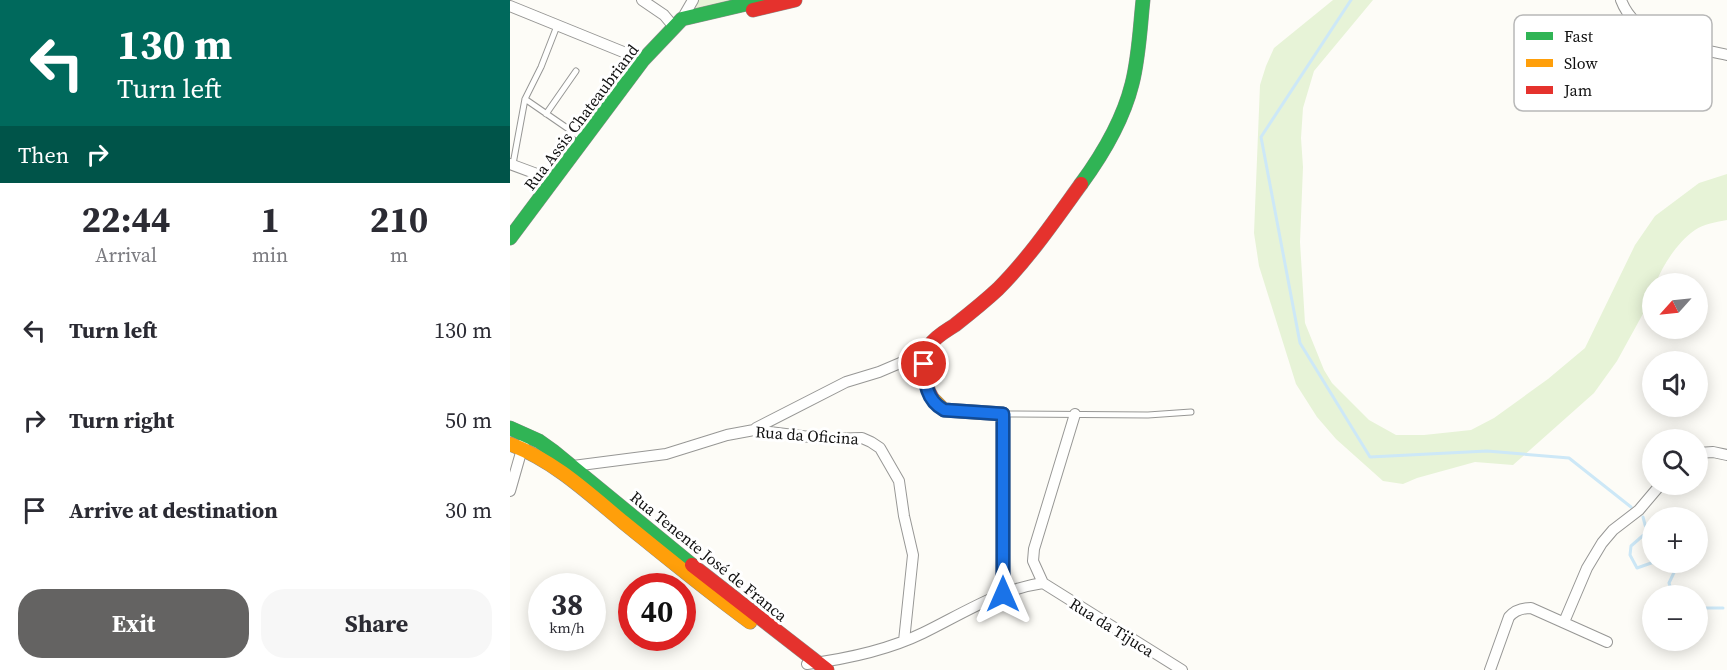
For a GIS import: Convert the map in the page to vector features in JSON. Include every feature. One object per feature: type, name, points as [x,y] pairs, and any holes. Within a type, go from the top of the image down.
[{"type":"street","points":[[642,0],[678,23],[763,0]]},
{"type":"street","points":[[678,23],[693,0]]},
{"type":"street","points":[[740,6],[795,0]]},
{"type":"street","points":[[1003,594],[1003,414],[944,410],[937,406],[930,398],[926,387],[924,364],[926,352],[934,340],[980,305],[1003,284],[1069,202],[1101,153],[1117,124],[1129,94],[1136,63],[1143,0]]},
{"type":"street","points":[[1621,0],[1630,15]]},
{"type":"street","points":[[510,6],[643,60]]},
{"type":"street","name":"Rua Assis Chateaubriand","points":[[510,238],[643,60],[678,23]]},
{"type":"street","points":[[1712,51],[1727,55]]},
{"type":"street","points":[[511,164],[554,180]]},
{"type":"street","points":[[754,430],[846,382],[879,372],[926,352]]},
{"type":"street","points":[[817,667],[904,641],[1003,594],[1028,585],[1043,583],[1033,561],[1034,549],[1075,414]]},
{"type":"street","points":[[510,428],[539,441],[569,470]]},
{"type":"street","name":"Rua da Oficina","points":[[569,470],[666,454],[727,435],[754,430],[826,439],[862,438],[880,448],[899,481],[913,555],[904,641]]},
{"type":"street","points":[[510,491],[516,446],[527,434]]},
{"type":"street","points":[[516,446],[569,470]]},
{"type":"street","points":[[1708,452],[1727,455]]},
{"type":"street","name":"Rua Tenente José de Franca","points":[[569,470],[817,667]]},
{"type":"street","points":[[1564,622],[1587,568],[1602,543],[1639,510],[1652,495]]},
{"type":"street","name":"Rua da Tijuca","points":[[1043,583],[1182,670]]},
{"type":"street","points":[[1490,670],[1509,617],[1518,610],[1531,608],[1607,642]]},
{"type":"lane","points":[[511,164],[525,99],[542,67],[557,24]]},
{"type":"lane","points":[[546,114],[576,71]]},
{"type":"lane","points":[[525,99],[585,140]]},
{"type":"lane","points":[[1003,414],[1148,415],[1191,412]]},
{"type":"green space","points":[[696,0],[730,0],[691,11]]},
{"type":"green space","points":[[1333,0],[1373,0],[1314,71],[1303,108],[1300,242],[1305,323],[1324,370],[1332,383],[1369,420],[1396,435],[1424,435],[1471,430],[1494,418],[1548,379],[1585,348],[1635,245],[1655,216],[1699,183],[1727,174],[1727,220],[1710,223],[1689,235],[1677,247],[1661,273],[1642,273],[1642,315],[1617,361],[1594,393],[1513,465],[1475,462],[1403,484],[1383,481],[1336,439],[1317,417],[1296,384],[1259,266],[1254,233],[1260,85],[1274,48]]},
{"type":"waterway","points":[[1351,0],[1261,137],[1300,343],[1370,457],[1487,451],[1569,458],[1631,507]]},
{"type":"waterway","points":[[1642,536],[1631,546],[1630,555],[1637,568],[1642,566]]},
{"type":"waterway","points":[[1670,585],[1674,573]]},
{"type":"waterway","points":[[1708,608],[1723,608]]},
{"type":"traffic: fast","points":[[510,238],[643,60],[682,19],[763,0]]},
{"type":"traffic: fast","points":[[1081,184],[1111,136],[1128,97],[1136,63],[1143,0]]},
{"type":"traffic: fast","points":[[510,428],[539,441],[553,451],[692,565]]},
{"type":"traffic: slow","points":[[932,398],[944,410],[1003,414],[1003,594]]},
{"type":"traffic: slow","points":[[510,444],[541,459],[570,478],[717,598],[750,622]]},
{"type":"traffic: jam","points":[[753,10],[795,0]]},
{"type":"traffic: jam","points":[[932,398],[926,385],[924,372],[925,358],[930,345],[938,336],[955,325],[998,289],[1020,265],[1081,184]]},
{"type":"traffic: jam","points":[[692,565],[827,670]]},
{"type":"route","points":[[924,364],[926,387],[930,398],[937,406],[944,410],[1003,414],[1003,594]]}]
